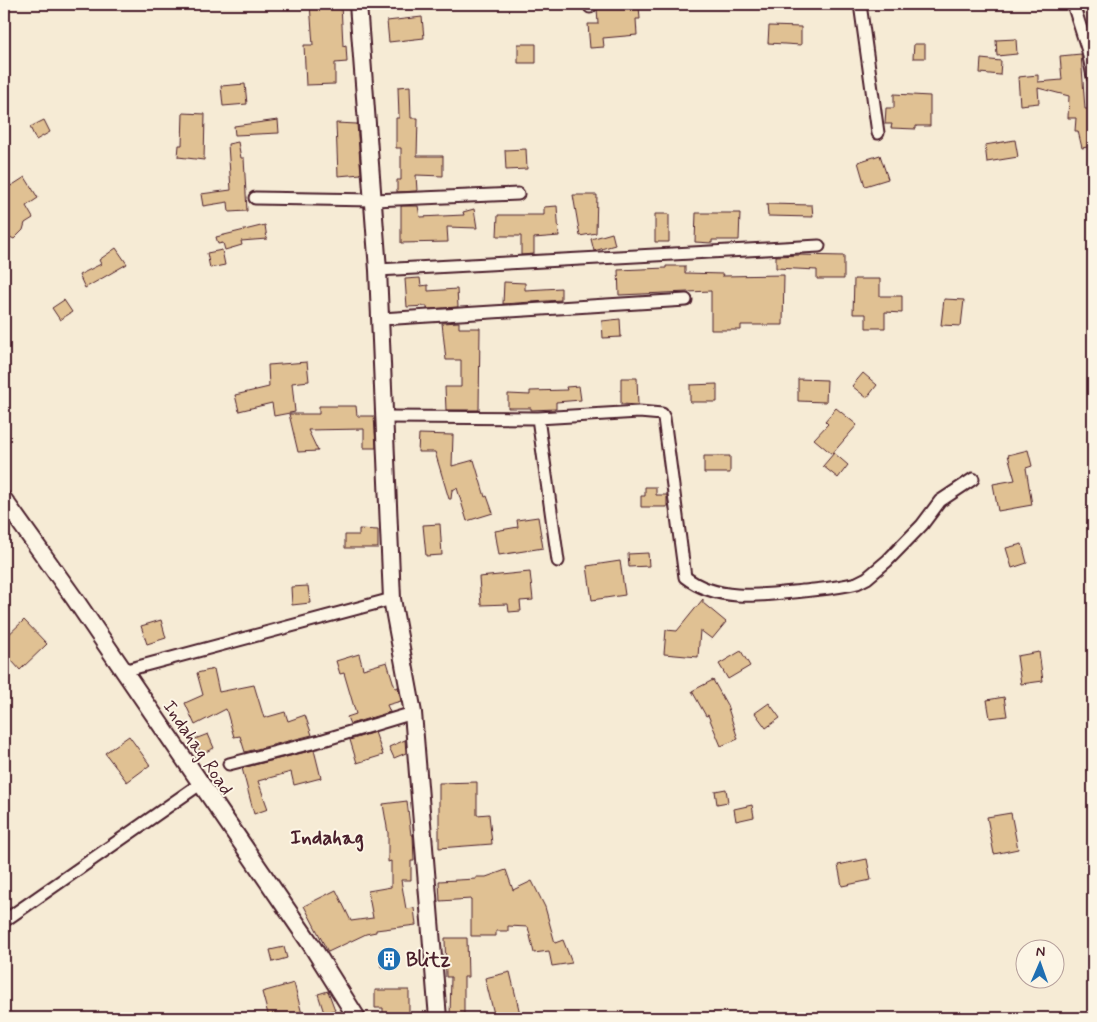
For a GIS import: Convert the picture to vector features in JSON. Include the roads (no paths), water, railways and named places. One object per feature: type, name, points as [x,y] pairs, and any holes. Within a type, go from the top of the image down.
[{"type":"main road","points":[[358,4],[374,200],[381,319],[392,599],[414,713],[438,1018]]},
{"type":"main road","name":"Indahag Road","points":[[4,500],[310,943],[356,1018]]},
{"type":"street","points":[[860,4],[878,133]]},
{"type":"street","points":[[1073,4],[1091,51],[1093,77]]},
{"type":"street","points":[[254,198],[374,200],[518,194]]},
{"type":"street","points":[[378,270],[819,246]]},
{"type":"street","points":[[381,319],[686,300]]},
{"type":"street","points":[[384,418],[487,416],[538,418],[639,412],[662,414],[675,487],[686,577],[693,583],[723,593],[760,595],[857,583],[867,578],[887,561],[922,525],[940,501],[973,479]]},
{"type":"street","points":[[538,418],[558,561]]},
{"type":"street","points":[[123,671],[392,599]]},
{"type":"street","points":[[229,764],[320,741],[414,713]]},
{"type":"street","points":[[4,921],[200,784]]},
{"type":"place","name":"Blitz","points":[[389,959]]},
{"type":"district","name":"Indahag","points":[[327,837]]}]
